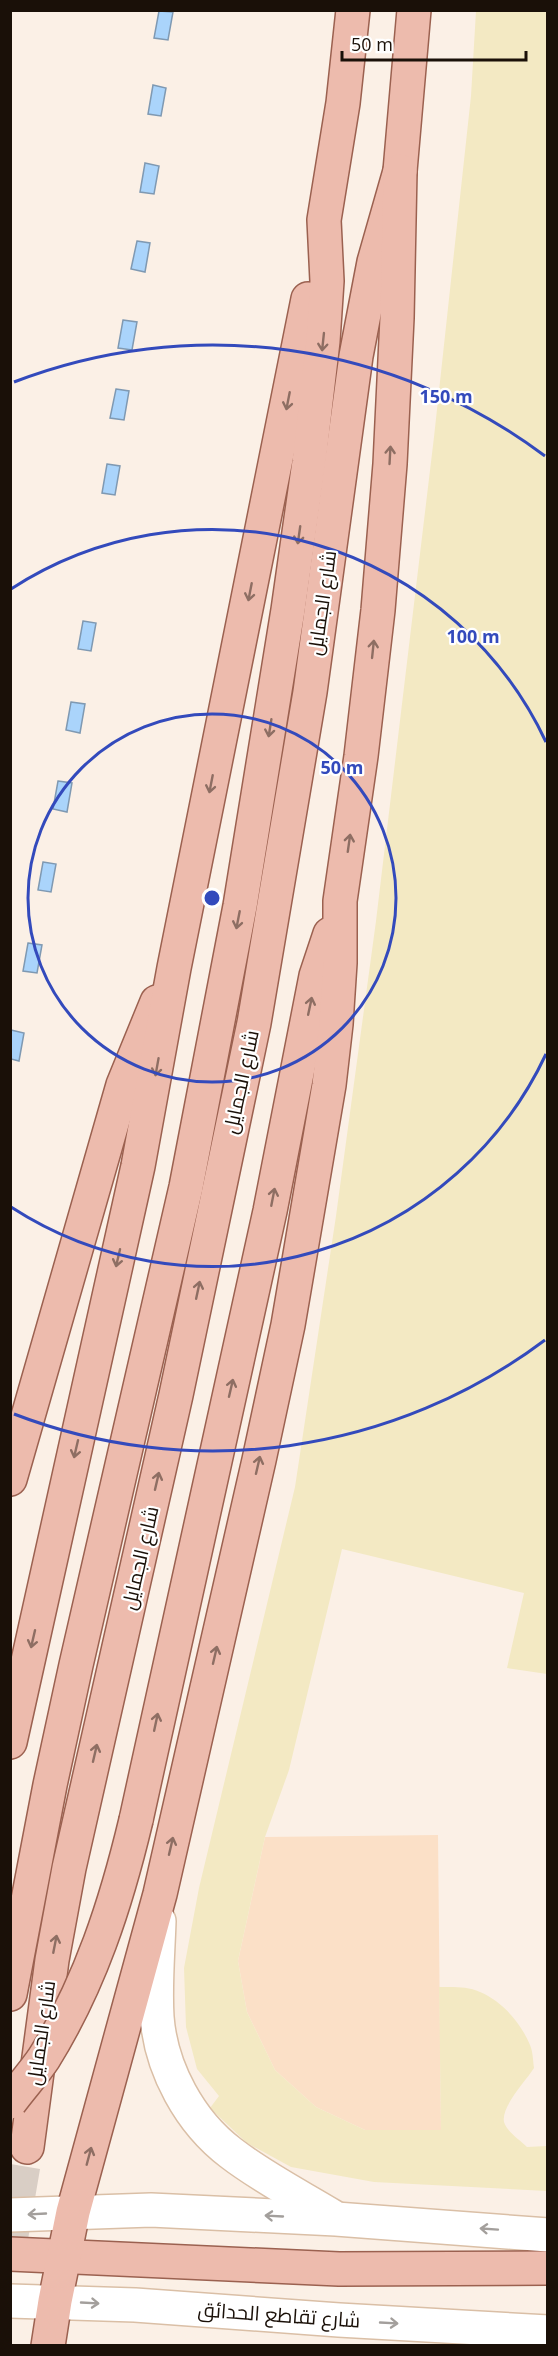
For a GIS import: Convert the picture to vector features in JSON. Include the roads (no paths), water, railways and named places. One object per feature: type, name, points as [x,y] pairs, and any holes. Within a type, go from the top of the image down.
[{"type":"main road","name":"شارع الجمايل","points":[[10,1994],[50,1785],[186,1187],[240,906],[283,644],[309,462],[327,281],[324,220],[343,103],[352,10]]},
{"type":"main road","name":"شارع الجمايل","points":[[27,2147],[51,1960],[69,1868],[176,1395],[254,1023],[310,692],[356,356],[374,262],[400,171],[414,10]]},
{"type":"main road","points":[[48,2346],[73,2212],[160,1894],[288,1325],[329,1085],[340,963],[340,901],[362,756],[378,610],[390,464],[397,318],[400,171]]},
{"type":"main road","points":[[10,1742],[138,1166],[174,968],[324,220]]},
{"type":"main road","points":[[10,2102],[43,2059],[83,1983],[101,1944],[121,1883],[270,1211],[316,976],[340,901]]},
{"type":"main road","points":[[10,1479],[123,1085],[146,1025],[174,968]]},
{"type":"main road","points":[[160,1894],[157,2019],[164,2052],[176,2084],[193,2114],[231,2154],[336,2218]]},
{"type":"main road","points":[[10,2215],[151,2210],[336,2218],[548,2235]]},
{"type":"main road","points":[[10,2254],[339,2269],[548,2268]]},
{"type":"main road","name":"شارع تقاطع الحدائق","points":[[10,2301],[55,2301],[548,2332]]},
{"type":"water","points":[[159,11],[173,12],[168,40],[154,38]]},
{"type":"water","points":[[153,85],[166,88],[161,116],[148,114]]},
{"type":"water","points":[[145,163],[159,166],[154,194],[140,192]]},
{"type":"water","points":[[137,241],[150,243],[145,272],[131,269]]},
{"type":"water","points":[[123,320],[137,322],[132,350],[118,348]]},
{"type":"water","points":[[116,389],[129,391],[124,420],[110,418]]},
{"type":"water","points":[[107,464],[120,466],[115,495],[102,493]]},
{"type":"water","points":[[83,621],[96,623],[91,651],[78,649]]},
{"type":"water","points":[[71,702],[85,704],[80,733],[66,730]]},
{"type":"water","points":[[58,781],[72,783],[67,812],[53,809]]},
{"type":"water","points":[[43,862],[56,864],[51,892],[38,890]]},
{"type":"water","points":[[28,943],[42,945],[37,973],[23,971]]},
{"type":"water","points":[[11,1030],[24,1033],[19,1061],[11,1059]]},
{"type":"tunnel","points":[[10,2247],[27,2147]]}]
